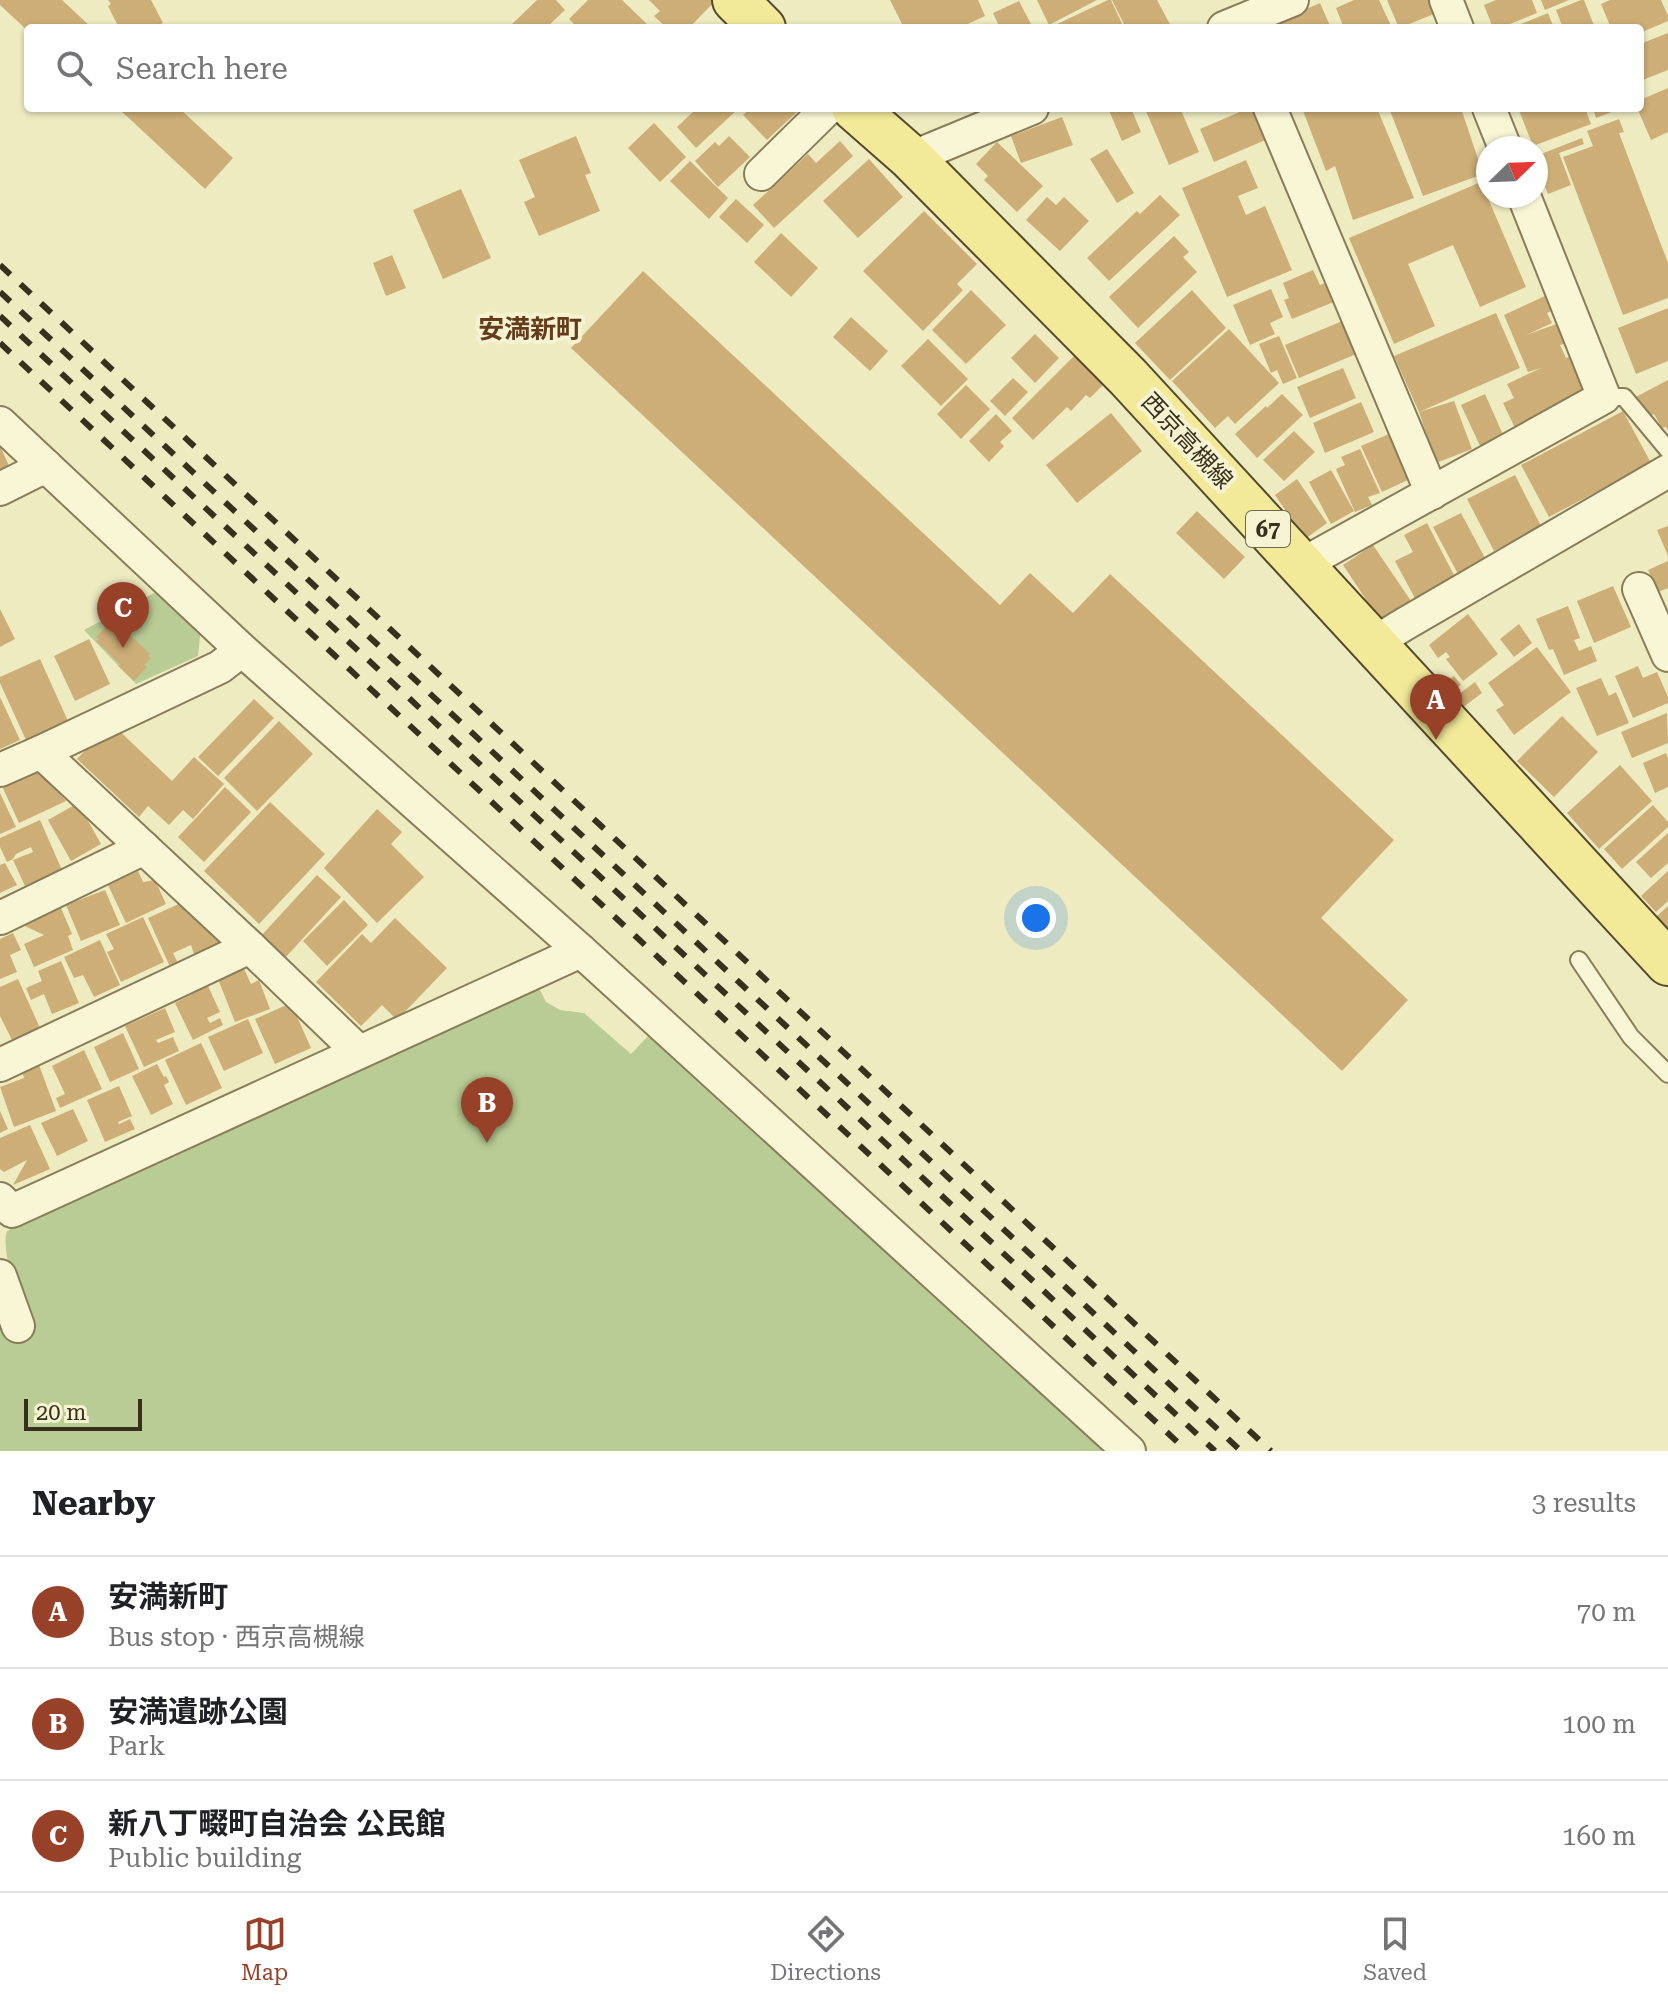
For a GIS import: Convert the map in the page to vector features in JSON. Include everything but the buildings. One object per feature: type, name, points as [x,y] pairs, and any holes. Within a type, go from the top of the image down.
[{"type":"main road","points":[[735,0],[759,24]]},
{"type":"main road","name":"西京高槻線","points":[[859,112],[911,158],[1128,377],[1668,963]]},
{"type":"street","points":[[1446,0],[1455,24]]},
{"type":"street","points":[[1237,24],[1274,3]]},
{"type":"street","points":[[761,174],[824,112]]},
{"type":"street","points":[[911,158],[1022,112]]},
{"type":"street","points":[[1272,112],[1432,493]]},
{"type":"street","points":[[1491,112],[1500,136]]},
{"type":"street","points":[[1301,565],[1604,397],[1529,208]]},
{"type":"street","points":[[0,423],[242,650],[581,951],[1129,1451]]},
{"type":"street","points":[[0,489],[46,466]]},
{"type":"street","points":[[1374,643],[1668,471]]},
{"type":"street","points":[[1639,589],[1668,655]]},
{"type":"street","points":[[0,770],[220,667],[242,650]]},
{"type":"street","points":[[41,752],[359,1052]]},
{"type":"street","points":[[0,918],[144,848]]},
{"type":"street","points":[[0,1065],[250,947]]},
{"type":"street","points":[[4,1211],[581,951]]},
{"type":"street","points":[[0,1276],[18,1326]]},
{"type":"lane","points":[[1604,397],[1624,397],[1668,450]]},
{"type":"lane","points":[[1579,960],[1631,1037],[1668,1074]]},
{"type":"green space","points":[[160,590],[201,627],[198,656],[136,684],[84,630]]},
{"type":"green space","points":[[537,984],[546,1002],[560,1010],[584,1013],[631,1054],[655,1029],[1112,1451],[0,1451],[0,1327],[5,1332],[28,1325],[8,1264],[7,1231]]},
{"type":"railway","points":[[0,265],[1271,1451]]},
{"type":"railway","points":[[0,292],[1241,1451]]},
{"type":"railway","points":[[0,316],[1215,1451]]},
{"type":"railway","points":[[0,343],[1187,1451]]},
{"type":"place","name":"新八丁畷町自治会 公民館","points":[[123,648]]},
{"type":"place","name":"安満新町","points":[[1436,740]]},
{"type":"place","name":"安満遺跡公園","points":[[487,1143]]},
{"type":"district","name":"安満新町","points":[[530,329]]}]
